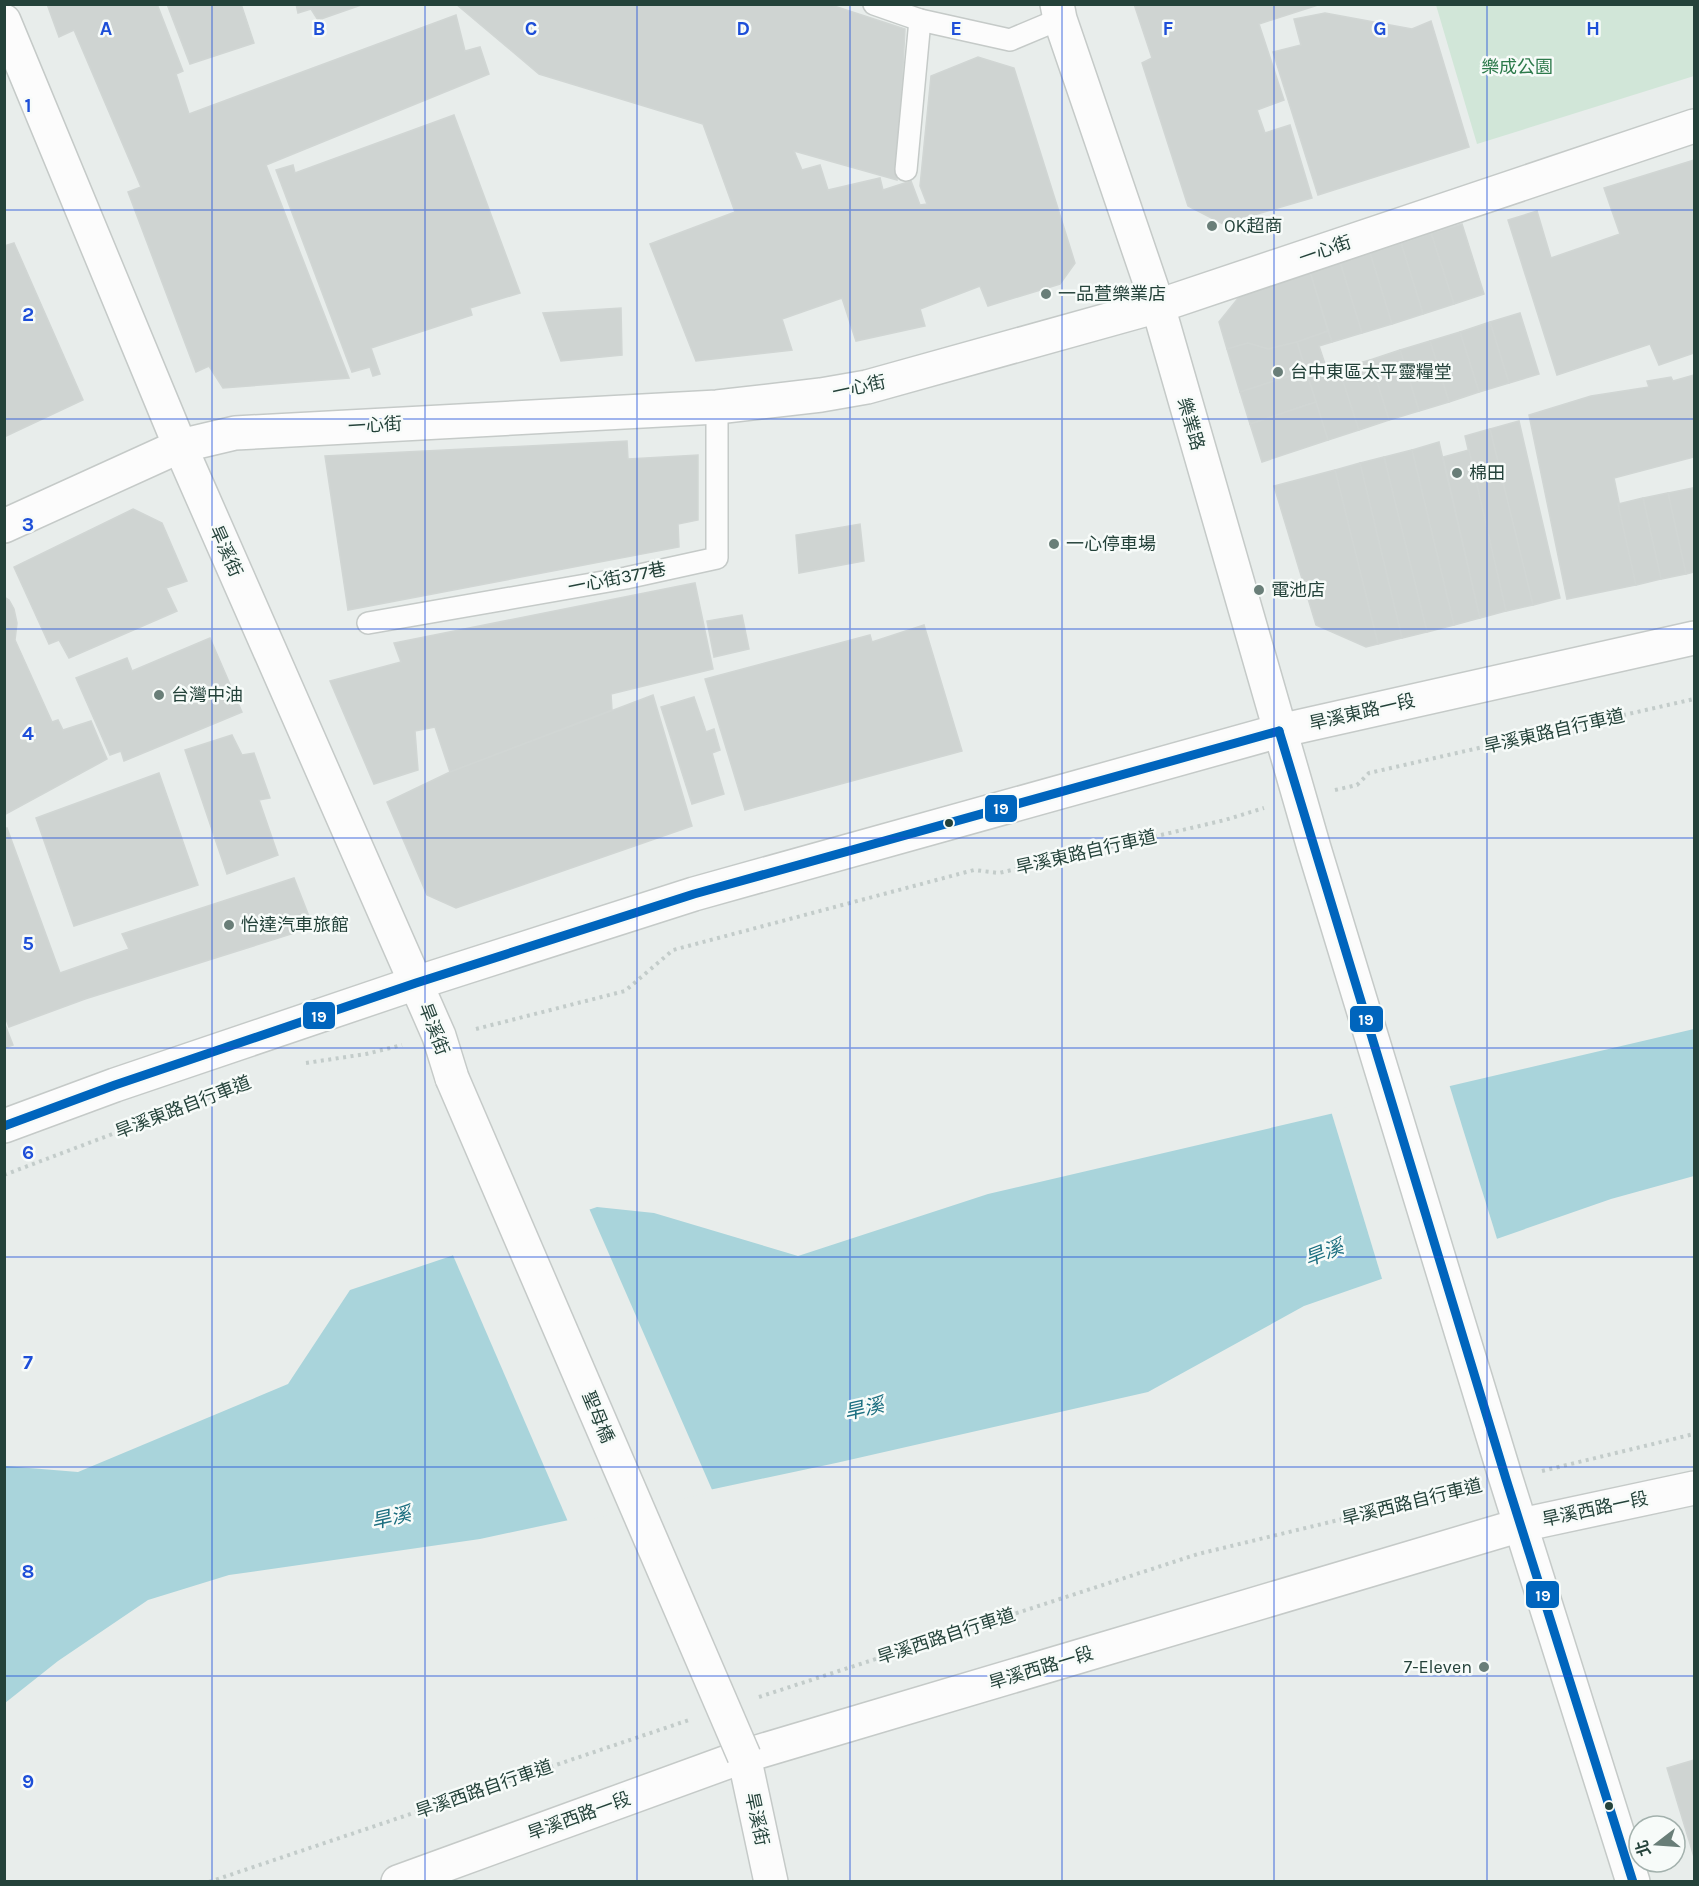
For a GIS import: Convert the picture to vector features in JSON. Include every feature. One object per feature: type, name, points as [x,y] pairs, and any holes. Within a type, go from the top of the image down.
[{"type":"street","name":"樂業路","points":[[1059,12],[1158,306],[1279,731],[1503,1470]]},
{"type":"street","name":"旱溪街","points":[[4,21],[180,446],[416,983],[452,1078]]},
{"type":"street","name":"一心街","points":[[4,526],[180,446],[235,433],[717,407],[821,395],[867,387],[1158,306],[1695,126]]},
{"type":"street","name":"旱溪東路一段","points":[[4,1126],[115,1084],[416,983],[694,894],[1279,731],[1695,638]]},
{"type":"street","name":"聖母橋","points":[[452,1078],[744,1756]]},
{"type":"street","points":[[1503,1470],[1633,1881]]},
{"type":"street","name":"旱溪西路一段","points":[[398,1881],[744,1756],[1521,1525],[1695,1488]]},
{"type":"street","name":"旱溪街","points":[[744,1756],[771,1881]]},
{"type":"lane","points":[[874,4],[920,20],[1010,40],[1059,12]]},
{"type":"lane","points":[[906,170],[920,20]]},
{"type":"lane","name":"一心街377巷","points":[[368,623],[626,578],[717,558],[717,407]]},
{"type":"path","name":"旱溪東路自行車道","points":[[489,1026],[625,991],[673,950],[974,870],[999,873],[1226,820],[1299,798],[1358,785],[1370,773],[1695,699]]},
{"type":"path","points":[[298,1064],[366,1054]]},
{"type":"path","name":"旱溪東路自行車道","points":[[4,1175],[244,1084]]},
{"type":"path","name":"旱溪西路自行車道","points":[[748,1701],[1198,1554],[1503,1470],[1695,1434]]},
{"type":"path","name":"旱溪西路自行車道","points":[[209,1881],[692,1719]]},
{"type":"green space","name":"樂成公園","points":[[1436,5],[1694,5],[1694,76],[1477,144]]},
{"type":"water","name":"旱溪","points":[[1694,1029],[1694,1176],[1611,1199],[1304,1306],[1148,1392],[836,1463],[480,1539],[229,1575],[148,1600],[58,1661],[5,1703],[5,1466],[78,1472],[288,1384],[350,1290],[597,1207],[654,1213],[798,1256],[988,1194]]},
{"type":"pier","points":[[1449,1084],[1498,1242],[1383,1282],[1331,1111]]},
{"type":"pier","points":[[588,1206],[713,1492],[569,1524],[452,1253]]},
{"type":"building","points":[[47,4],[157,4],[183,71],[176,74],[189,114],[456,15],[465,51],[480,47],[489,74],[266,165],[349,378],[223,388],[209,366],[196,372],[128,192],[141,187],[74,30],[59,37]]},
{"type":"building","points":[[167,4],[241,4],[254,43],[190,64]]},
{"type":"building","points":[[296,4],[364,4],[318,20],[311,9],[298,13]]},
{"type":"building","points":[[456,4],[828,4],[905,29],[897,180],[794,151],[802,170],[820,165],[828,190],[880,178],[883,190],[911,181],[920,205],[927,204],[920,186],[931,76],[978,57],[1014,68],[1075,263],[1060,284],[988,306],[980,286],[920,309],[925,326],[856,341],[842,298],[782,319],[792,350],[696,361],[650,244],[735,212],[703,124],[539,74]]},
{"type":"building","points":[[1134,4],[1321,4],[1259,24],[1284,100],[1257,110],[1265,133],[1290,125],[1312,198],[1223,224],[1188,206],[1142,63],[1152,58]]},
{"type":"building","points":[[1325,13],[1412,29],[1431,21],[1469,147],[1318,195],[1273,52],[1301,45],[1294,19]]},
{"type":"building","points":[[454,115],[520,293],[470,308],[472,315],[371,348],[380,374],[373,376],[370,367],[352,372],[276,170],[293,165],[295,173]]},
{"type":"building","points":[[1694,160],[1694,353],[1659,365],[1650,344],[1557,375],[1508,220],[1537,211],[1551,258],[1620,234],[1604,188]]},
{"type":"building","points":[[1462,224],[1484,294],[1454,304],[1431,233]]},
{"type":"building","points":[[1431,233],[1454,304],[1423,314],[1401,243]]},
{"type":"building","points":[[14,243],[83,400],[4,437],[4,246]]},
{"type":"building","points":[[1401,243],[1423,314],[1392,324],[1370,253]]},
{"type":"building","points":[[1370,253],[1392,324],[1362,333],[1340,262]]},
{"type":"building","points":[[1340,262],[1362,333],[1332,342],[1310,272]]},
{"type":"building","points":[[1310,272],[1328,331],[1268,349],[1248,343],[1227,349],[1219,322],[1240,296]]},
{"type":"building","points":[[621,308],[622,355],[561,361],[543,313]]},
{"type":"building","points":[[1520,313],[1539,374],[1509,383],[1490,322]]},
{"type":"building","points":[[1490,322],[1509,383],[1479,392],[1460,332]]},
{"type":"building","points":[[1328,331],[1332,342],[1319,346],[1328,373],[1339,369],[1359,430],[1328,440],[1297,342]]},
{"type":"building","points":[[1460,332],[1479,392],[1449,402],[1430,341]]},
{"type":"building","points":[[1430,341],[1449,402],[1419,411],[1400,350]]},
{"type":"building","points":[[1297,342],[1306,371],[1240,392],[1227,349],[1248,343],[1268,349]]},
{"type":"building","points":[[1400,350],[1419,411],[1389,420],[1370,360]]},
{"type":"building","points":[[1370,360],[1389,420],[1359,430],[1339,369]]},
{"type":"building","points":[[1306,371],[1316,402],[1250,424],[1240,392]]},
{"type":"building","points":[[1694,375],[1694,457],[1614,478],[1636,585],[1567,599],[1529,415],[1591,396],[1649,387],[1647,381],[1671,377],[1673,381]]},
{"type":"building","points":[[1316,402],[1328,440],[1262,462],[1250,424]]},
{"type":"building","points":[[1519,421],[1560,598],[1533,605],[1490,429]]},
{"type":"building","points":[[1490,429],[1533,605],[1506,611],[1465,436]]},
{"type":"building","points":[[627,441],[628,459],[698,455],[698,520],[678,524],[679,547],[348,610],[325,456]]},
{"type":"building","points":[[1439,442],[1480,618],[1454,625],[1412,450]]},
{"type":"building","points":[[1412,450],[1454,625],[1427,632],[1384,457]]},
{"type":"building","points":[[1469,450],[1506,611],[1480,618],[1443,457]]},
{"type":"building","points":[[1384,457],[1427,632],[1402,638],[1360,463]]},
{"type":"building","points":[[1360,463],[1402,638],[1378,644],[1335,470]]},
{"type":"building","points":[[1335,470],[1378,644],[1366,647],[1316,625],[1274,486]]},
{"type":"building","points":[[1693,488],[1694,572],[1686,574],[1668,493]]},
{"type":"building","points":[[1668,493],[1686,574],[1661,579],[1643,498]]},
{"type":"building","points":[[1643,498],[1661,579],[1636,585],[1618,504]]},
{"type":"building","points":[[133,509],[162,523],[187,581],[166,588],[177,611],[69,658],[59,640],[49,644],[14,567]]},
{"type":"building","points":[[860,524],[864,561],[799,573],[796,535]]},
{"type":"building","points":[[695,583],[713,669],[611,694],[612,710],[450,772],[435,727],[415,731],[418,770],[374,784],[330,681],[401,662],[394,643]]},
{"type":"building","points":[[4,597],[9,600],[14,609],[17,623],[15,640],[52,722],[58,720],[63,730],[91,721],[107,759],[4,815]]},
{"type":"building","points":[[742,615],[749,649],[714,657],[707,621]]},
{"type":"building","points":[[924,625],[962,751],[745,810],[705,679],[870,635],[872,642]]},
{"type":"building","name":"台灣中油","points":[[210,638],[242,712],[124,761],[121,751],[110,755],[76,678],[127,658],[132,671]]},
{"type":"building","points":[[653,695],[692,826],[456,908],[427,895],[387,802],[450,772]]},
{"type":"building","points":[[694,697],[706,732],[714,729],[720,750],[712,753],[724,794],[692,804],[661,707]]},
{"type":"building","points":[[232,735],[242,755],[254,753],[270,798],[259,800],[278,855],[227,874],[185,750]]},
{"type":"building","points":[[159,773],[198,885],[74,926],[36,818]]},
{"type":"building","name":"怡達汽車旅館","points":[[7,828],[60,973],[129,949],[122,934],[294,878],[310,919],[304,930],[85,999],[9,1027],[4,1014],[4,829]]},
{"type":"building","points":[[4,1022],[13,1045],[4,1048]]},
{"type":"building","points":[[1694,1760],[1694,1857],[1687,1834],[1687,1814],[1681,1814],[1667,1768]]},
{"type":"transit line","name":"19","points":[[1279,731],[1506,1479],[1633,1882]]},
{"type":"transit line","name":"19","points":[[4,1126],[115,1085],[416,983],[694,894],[1279,731]]},
{"type":"place","name":"OK超商","points":[[1212,226]]},
{"type":"place","name":"一品萱樂業店","points":[[1046,294]]},
{"type":"place","name":"台中東區太平靈糧堂","points":[[1278,372]]},
{"type":"place","name":"棉田","points":[[1457,473]]},
{"type":"place","name":"一心停車場","points":[[1054,544]]},
{"type":"place","name":"電池店","points":[[1259,590]]},
{"type":"place","name":"台灣中油","points":[[159,695]]},
{"type":"place","name":"怡達汽車旅館","points":[[229,925]]},
{"type":"place","name":"7-Eleven","points":[[1484,1667]]}]
